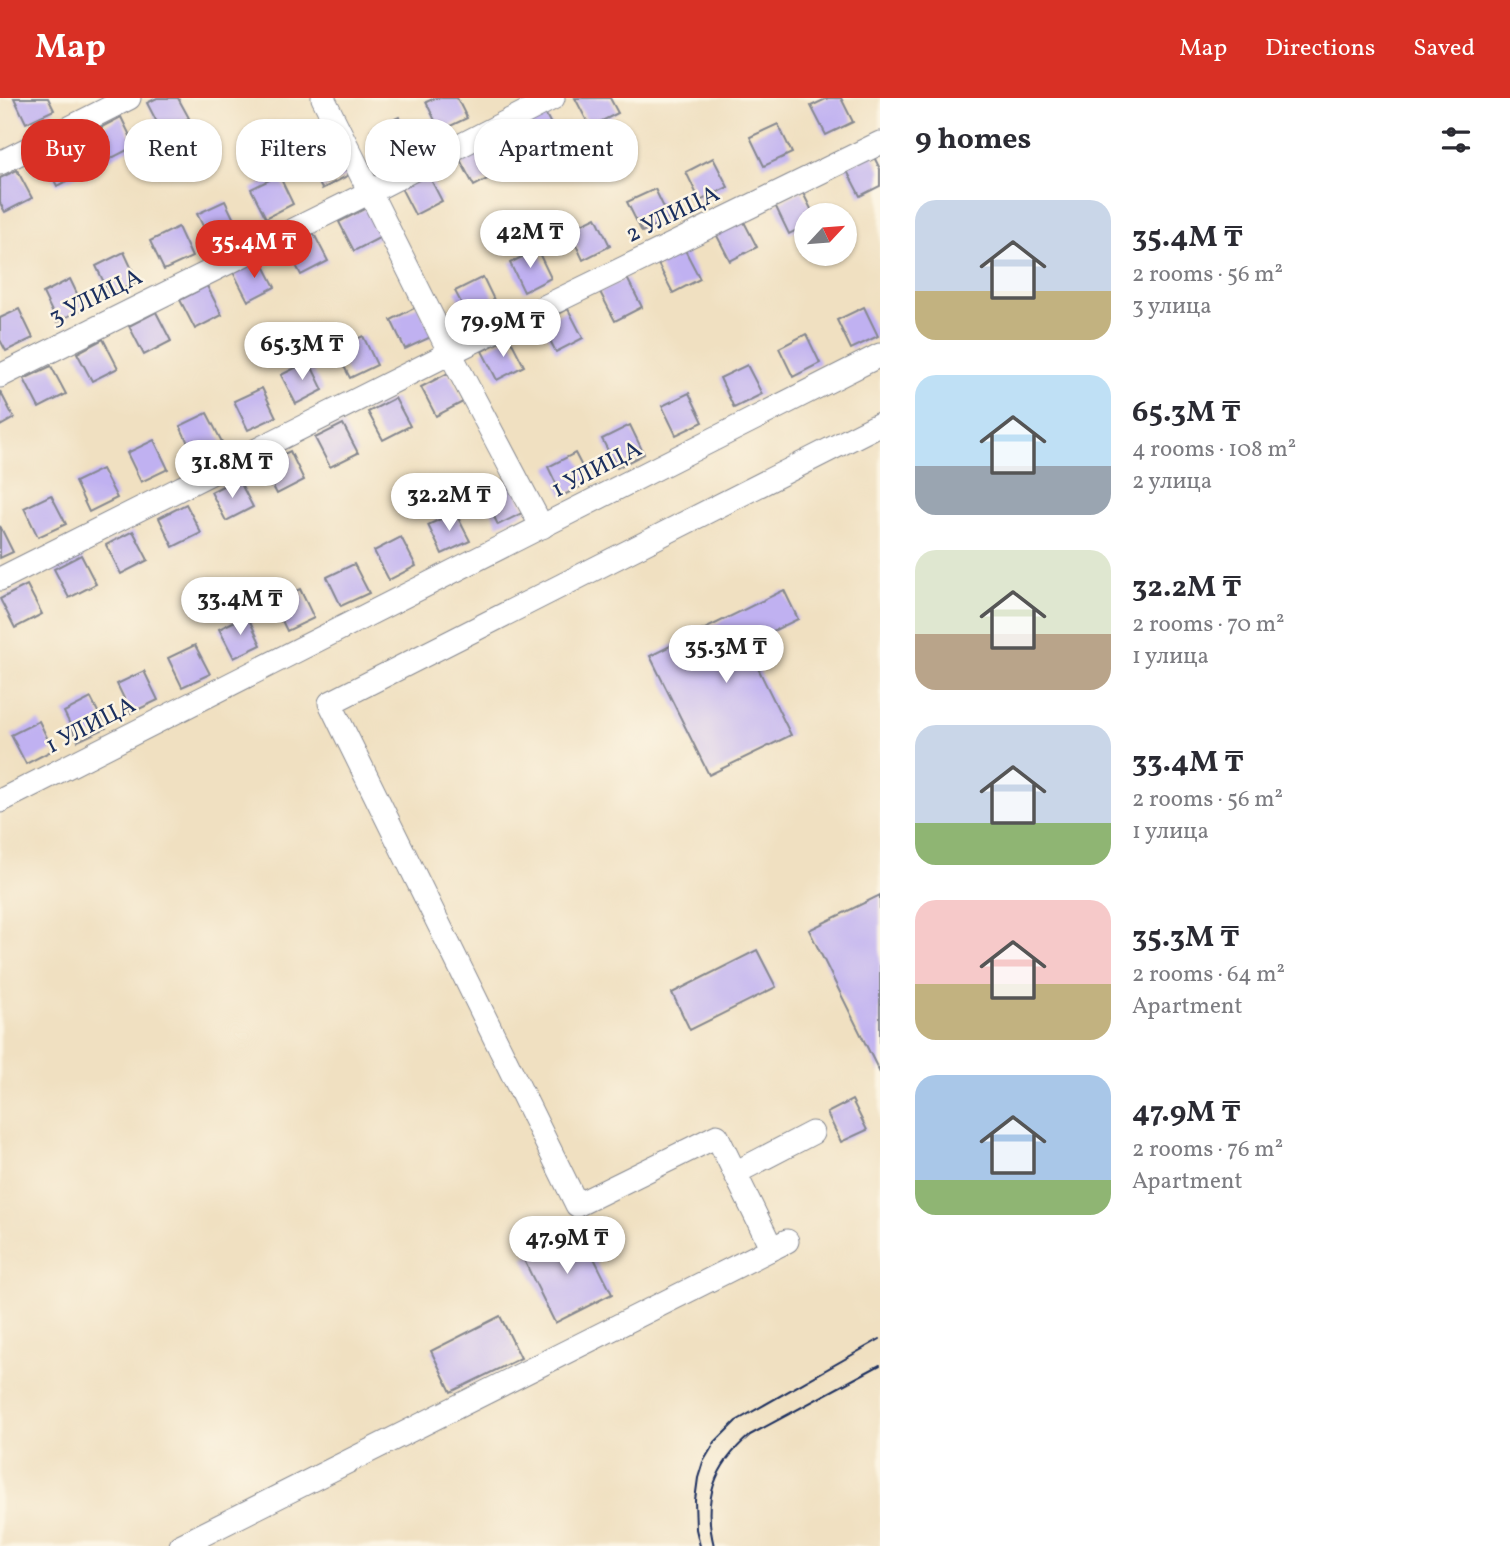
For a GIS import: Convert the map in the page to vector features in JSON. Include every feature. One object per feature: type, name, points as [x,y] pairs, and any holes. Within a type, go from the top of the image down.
[{"type":"street","points":[[0,163],[129,98]]},
{"type":"street","points":[[323,98],[450,353],[542,527]]},
{"type":"street","name":"3 УЛИЦА","points":[[0,376],[553,98]]},
{"type":"street","name":"2 УЛИЦА","points":[[0,579],[450,353],[880,143]]},
{"type":"street","name":"1 УЛИЦА","points":[[0,801],[880,355]]},
{"type":"street","points":[[180,1546],[780,1245],[717,1136],[577,1205],[330,703],[880,424]]},
{"type":"street","points":[[736,1173],[812,1133]]},
{"type":"building","points":[[14,98],[48,98],[54,110],[35,119],[24,119]]},
{"type":"building","points":[[157,98],[178,98],[189,118],[155,119],[147,103]]},
{"type":"building","points":[[435,98],[457,98],[467,118],[460,121],[460,119],[434,119],[426,102]]},
{"type":"building","points":[[575,98],[610,98],[618,113],[606,119],[586,119]]},
{"type":"building","points":[[828,98],[841,98],[853,122],[826,135],[811,106]]},
{"type":"building","points":[[545,113],[548,119],[533,119]]},
{"type":"building","points":[[121,117],[124,123],[124,152],[110,159],[110,123]]},
{"type":"building","points":[[778,124],[792,153],[764,166],[750,137]]},
{"type":"building","points":[[474,150],[474,182],[482,182],[474,186],[460,157]]},
{"type":"building","points":[[872,153],[880,169],[880,186],[860,196],[845,167]]},
{"type":"building","points":[[713,158],[728,187],[700,201],[686,172]]},
{"type":"building","points":[[17,170],[21,182],[32,198],[5,212],[0,203],[0,178]]},
{"type":"building","points":[[265,182],[282,182],[293,204],[266,218],[251,189]]},
{"type":"building","points":[[318,182],[336,182],[322,189]]},
{"type":"building","points":[[408,182],[432,182],[442,201],[415,215],[400,186]]},
{"type":"building","points":[[655,189],[669,218],[642,232],[627,202]]},
{"type":"building","points":[[802,191],[808,203],[794,203],[794,232],[789,234],[775,205]]},
{"type":"building","points":[[225,201],[239,230],[212,244],[197,214]]},
{"type":"building","points":[[366,208],[381,237],[354,251],[339,222]]},
{"type":"building","points":[[596,217],[610,246],[583,260],[569,230]]},
{"type":"building","points":[[742,218],[757,247],[730,261],[715,232]]},
{"type":"building","points":[[178,227],[192,257],[164,270],[150,241]]},
{"type":"building","points":[[313,232],[328,261],[301,275],[286,246]]},
{"type":"building","points":[[537,249],[551,278],[524,292],[510,263]]},
{"type":"building","points":[[685,250],[700,279],[673,293],[658,264]]},
{"type":"building","points":[[124,252],[138,282],[110,295],[96,266]]},
{"type":"building","points":[[260,258],[275,287],[248,301],[233,272]]},
{"type":"building","points":[[483,277],[497,306],[470,320],[455,291]]},
{"type":"building","points":[[627,278],[642,307],[615,321],[600,292]]},
{"type":"building","points":[[70,279],[84,308],[57,322],[43,293]]},
{"type":"building","points":[[207,286],[222,315],[195,329],[180,300]]},
{"type":"building","points":[[418,306],[433,336],[405,349],[391,320]]},
{"type":"building","points":[[864,307],[878,336],[851,349],[837,320]]},
{"type":"building","points":[[19,309],[33,338],[6,351],[0,340],[0,318]]},
{"type":"building","points":[[568,309],[583,338],[556,352],[541,323]]},
{"type":"building","points":[[156,312],[171,341],[144,355],[129,326]]},
{"type":"building","points":[[806,334],[820,363],[793,377],[779,348]]},
{"type":"building","points":[[363,336],[377,365],[350,378],[335,349]]},
{"type":"building","points":[[509,337],[524,366],[497,380],[482,351]]},
{"type":"building","points":[[103,339],[118,368],[92,381],[77,353]]},
{"type":"building","points":[[309,361],[323,390],[296,404],[281,375]]},
{"type":"building","points":[[747,365],[762,394],[734,408],[720,378]]},
{"type":"building","points":[[51,366],[66,394],[39,408],[24,379]]},
{"type":"building","points":[[448,373],[463,402],[436,416],[421,387]]},
{"type":"building","points":[[262,388],[276,417],[248,430],[234,401]]},
{"type":"building","points":[[0,391],[14,418],[0,426]]},
{"type":"building","points":[[689,393],[703,422],[676,435],[662,406]]},
{"type":"building","points":[[395,398],[410,426],[383,440],[368,412]]},
{"type":"building","points":[[207,413],[222,442],[194,456],[180,426]]},
{"type":"building","points":[[343,424],[358,453],[330,467],[315,438]]},
{"type":"building","points":[[630,425],[644,454],[617,468],[602,439]]},
{"type":"building","points":[[154,440],[168,469],[141,482],[127,453]]},
{"type":"building","points":[[290,451],[304,480],[277,494],[262,465]]},
{"type":"building","points":[[575,453],[590,482],[562,496],[548,467]]},
{"type":"building","points":[[102,469],[117,498],[89,512],[75,482]]},
{"type":"building","points":[[238,478],[253,507],[226,521],[211,492]]},
{"type":"building","points":[[511,482],[526,511],[498,525],[484,496]]},
{"type":"building","points":[[51,495],[66,524],[38,537],[24,508]]},
{"type":"building","points":[[186,504],[201,533],[173,547],[159,518]]},
{"type":"building","points":[[455,512],[470,541],[442,554],[428,525]]},
{"type":"building","points":[[0,526],[13,552],[0,558]]},
{"type":"building","points":[[133,531],[148,560],[121,574],[106,545]]},
{"type":"building","points":[[401,537],[416,566],[389,580],[374,551]]},
{"type":"building","points":[[81,555],[96,584],[69,598],[54,569]]},
{"type":"building","points":[[354,564],[369,593],[341,606],[327,577]]},
{"type":"building","points":[[27,585],[42,614],[15,628],[0,599]]},
{"type":"building","points":[[300,589],[314,618],[287,631],[273,602]]},
{"type":"building","points":[[784,590],[798,619],[746,644],[791,735],[709,775],[650,656]]},
{"type":"building","points":[[247,615],[261,645],[234,658],[219,629]]},
{"type":"building","points":[[195,645],[210,674],[182,687],[168,658]]},
{"type":"building","points":[[144,671],[158,700],[131,713],[117,684]]},
{"type":"building","points":[[91,698],[106,728],[78,741],[64,712]]},
{"type":"building","points":[[39,721],[53,750],[26,764],[11,735]]},
{"type":"building","points":[[880,895],[880,1073],[809,930]]},
{"type":"building","points":[[757,950],[776,987],[690,1030],[672,993]]},
{"type":"building","points":[[852,1100],[867,1130],[841,1142],[827,1113]]},
{"type":"building","points":[[580,1230],[612,1294],[555,1323],[523,1258]]},
{"type":"building","points":[[500,1316],[521,1358],[451,1392],[431,1351]]},
{"type":"tram line","points":[[700,1546],[696,1529],[695,1500],[698,1478],[703,1462],[715,1442],[736,1421],[880,1339]]},
{"type":"tram line","points":[[714,1546],[710,1513],[714,1484],[727,1459],[738,1447],[750,1435],[880,1365]]}]
